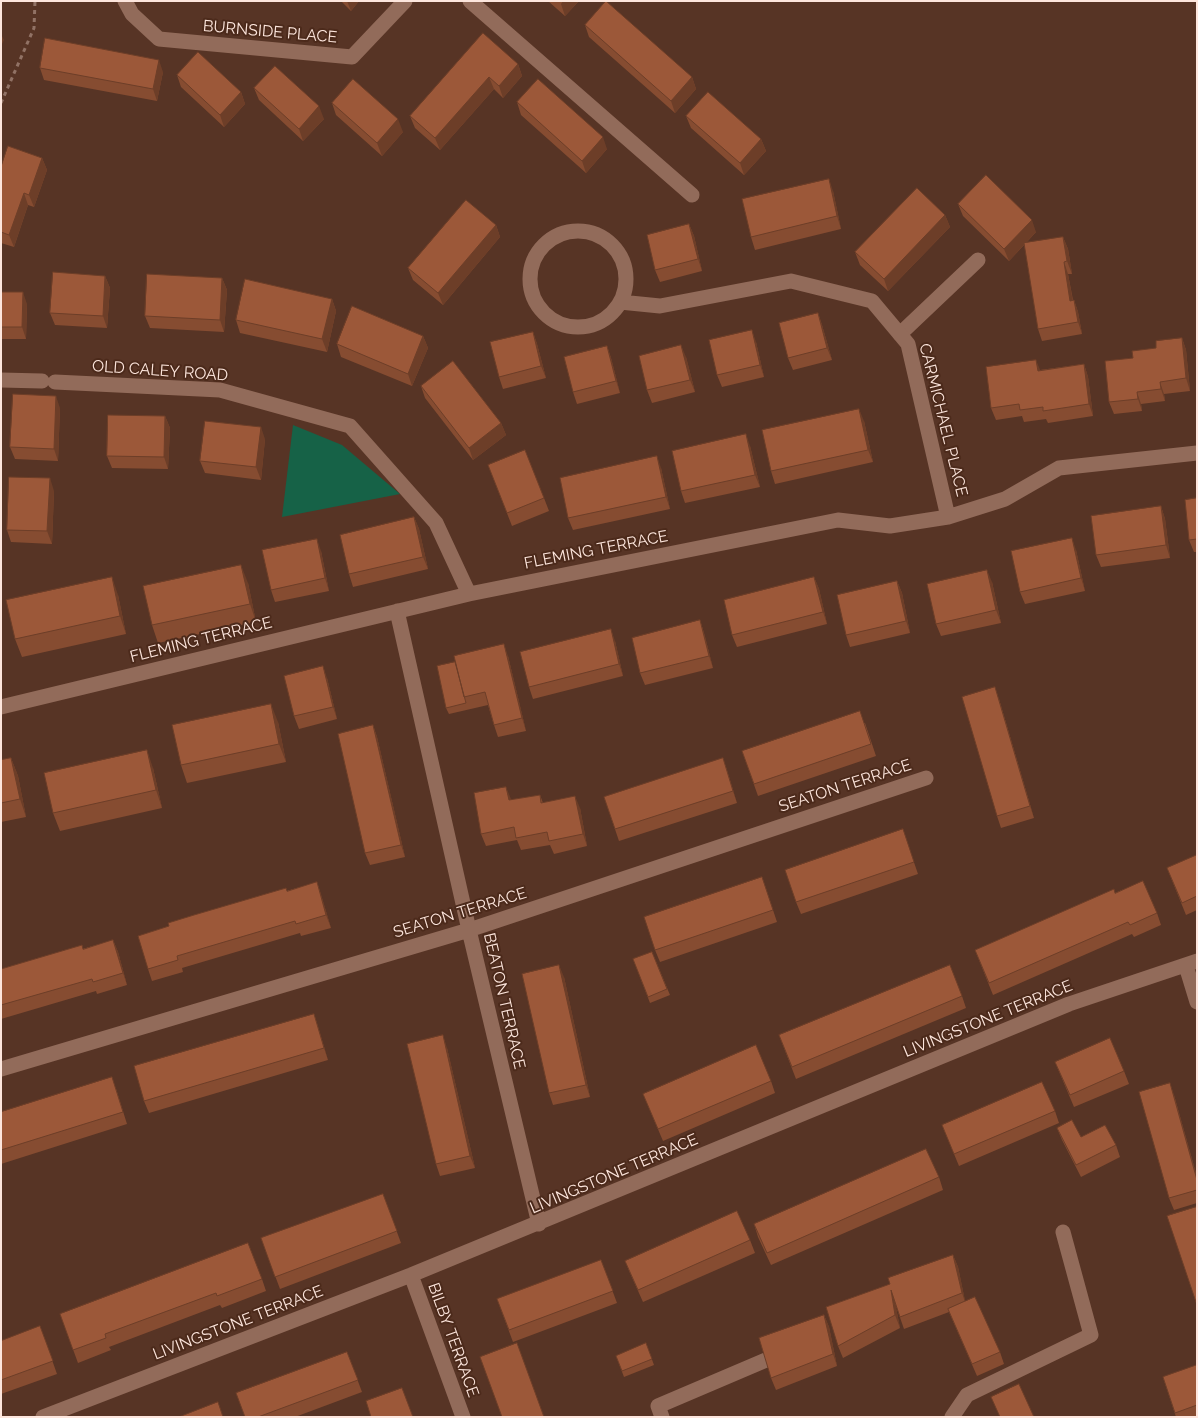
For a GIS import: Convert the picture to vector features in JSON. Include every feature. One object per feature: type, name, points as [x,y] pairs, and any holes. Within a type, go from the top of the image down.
[{"type":"street","name":"BURNSIDE PLACE","points":[[125,1],[132,14],[159,39],[352,57],[405,1]]},
{"type":"street","points":[[470,1],[692,195]]},
{"type":"street","points":[[566,232],[590,232],[605,239],[614,246],[622,260],[626,277],[624,293],[620,302],[610,315],[595,324],[582,327],[566,326],[552,320],[539,308],[531,292],[529,276],[531,265],[539,250],[551,238],[566,232]]},
{"type":"street","points":[[900,334],[978,260]]},
{"type":"street","name":"CARMICHAEL PLACE","points":[[620,302],[660,306],[792,281],[872,301],[908,344],[948,517]]},
{"type":"street","name":"OLD CALEY ROAD","points":[[1,380],[220,390],[350,426],[436,523],[469,594]]},
{"type":"street","name":"FLEMING TERRACE","points":[[1,707],[469,594],[838,520],[890,526],[948,517],[1005,500],[1059,468],[1197,453]]},
{"type":"street","name":"BEATON TERRACE","points":[[397,611],[469,930],[539,1224]]},
{"type":"street","name":"SEATON TERRACE","points":[[1,1069],[469,930],[926,778]]},
{"type":"street","points":[[1192,964],[1197,1002]]},
{"type":"street","name":"LIVINGSTONE TERRACE","points":[[43,1417],[411,1276],[1069,1004],[1192,964]]},
{"type":"street","points":[[952,1417],[967,1395],[1091,1336],[1063,1232]]},
{"type":"street","name":"BILBY TERRACE","points":[[411,1276],[463,1417]]},
{"type":"street","points":[[662,1417],[658,1406],[766,1360]]},
{"type":"path","points":[[1,103],[34,28],[35,1]]},
{"type":"green space","points":[[293,425],[342,445],[400,494],[282,517]]},
{"type":"building","points":[[606,1],[692,77],[671,101],[585,25]]},
{"type":"building","points":[[483,33],[518,64],[499,86],[489,77],[435,138],[410,116]]},
{"type":"building","points":[[45,38],[159,60],[153,89],[40,68]]},
{"type":"building","points":[[198,52],[241,92],[220,115],[177,75]]},
{"type":"building","points":[[275,66],[319,106],[299,129],[254,88]]},
{"type":"building","points":[[353,79],[398,119],[377,143],[332,103]]},
{"type":"building","points":[[538,79],[603,137],[582,161],[517,102]]},
{"type":"building","points":[[708,92],[761,139],[740,163],[686,116]]},
{"type":"building","points":[[8,146],[42,158],[29,195],[24,193],[9,235],[1,232],[1,167]]},
{"type":"building","points":[[986,175],[1032,220],[1004,249],[958,204]]},
{"type":"building","points":[[829,179],[837,216],[751,237],[742,199]]},
{"type":"building","points":[[917,188],[945,215],[884,279],[855,252]]},
{"type":"building","points":[[466,200],[496,225],[438,293],[408,268]]},
{"type":"building","points":[[689,224],[698,259],[655,270],[647,235]]},
{"type":"building","points":[[1063,237],[1067,261],[1064,262],[1070,301],[1074,300],[1078,322],[1038,329],[1024,243]]},
{"type":"building","points":[[53,272],[105,276],[103,316],[50,313]]},
{"type":"building","points":[[147,274],[222,278],[220,320],[145,316]]},
{"type":"building","points":[[245,279],[332,299],[322,339],[236,320]]},
{"type":"building","points":[[1,292],[23,292],[22,327],[1,327]]},
{"type":"building","points":[[352,306],[423,336],[408,374],[337,344]]},
{"type":"building","points":[[818,313],[827,348],[788,358],[779,323]]},
{"type":"building","points":[[752,330],[760,365],[717,375],[709,340]]},
{"type":"building","points":[[533,332],[541,366],[499,377],[490,342]]},
{"type":"building","points":[[1182,338],[1186,378],[1160,382],[1161,389],[1137,392],[1138,399],[1109,402],[1105,361],[1133,358],[1132,351],[1156,348],[1156,341]]},
{"type":"building","points":[[681,345],[690,380],[647,390],[639,356]]},
{"type":"building","points":[[607,346],[616,381],[573,392],[564,357]]},
{"type":"building","points":[[1036,360],[1038,371],[1084,364],[1089,404],[1043,411],[1043,407],[1020,410],[1019,404],[991,408],[986,367]]},
{"type":"building","points":[[453,361],[501,423],[469,448],[421,386]]},
{"type":"building","points":[[13,394],[56,396],[54,449],[10,447]]},
{"type":"building","points":[[859,409],[868,450],[771,471],[762,430]]},
{"type":"building","points":[[108,415],[165,416],[164,457],[107,456]]},
{"type":"building","points":[[205,421],[261,427],[256,467],[200,461]]},
{"type":"building","points":[[746,434],[755,475],[681,491],[672,451]]},
{"type":"building","points":[[525,450],[544,498],[507,513],[488,465]]},
{"type":"building","points":[[657,456],[666,497],[568,518],[560,478]]},
{"type":"building","points":[[9,477],[50,478],[47,531],[7,530]]},
{"type":"building","points":[[1197,498],[1197,539],[1189,540],[1185,500]]},
{"type":"building","points":[[1161,506],[1166,545],[1096,555],[1091,516]]},
{"type":"building","points":[[414,517],[423,557],[349,574],[340,535]]},
{"type":"building","points":[[1072,538],[1081,578],[1020,592],[1011,551]]},
{"type":"building","points":[[317,539],[325,578],[271,590],[262,550]]},
{"type":"building","points":[[241,565],[250,604],[152,625],[143,586]]},
{"type":"building","points":[[987,570],[996,610],[936,624],[927,584]]},
{"type":"building","points":[[112,577],[120,616],[15,639],[6,600]]},
{"type":"building","points":[[814,577],[823,612],[732,635],[724,600]]},
{"type":"building","points":[[897,581],[906,621],[846,635],[837,595]]},
{"type":"building","points":[[700,620],[709,656],[640,673],[632,638]]},
{"type":"building","points":[[611,629],[619,664],[529,687],[520,652]]},
{"type":"building","points":[[504,644],[522,718],[494,725],[485,692],[464,697],[454,656]]},
{"type":"building","points":[[455,662],[466,703],[446,708],[437,666]]},
{"type":"building","points":[[323,666],[333,707],[294,716],[284,676]]},
{"type":"building","points":[[995,687],[1030,806],[997,816],[962,697]]},
{"type":"building","points":[[271,704],[279,744],[181,765],[172,725]]},
{"type":"building","points":[[860,711],[871,744],[754,784],[742,751]]},
{"type":"building","points":[[373,725],[401,845],[365,853],[338,734]]},
{"type":"building","points":[[147,750],[156,790],[53,813],[44,773]]},
{"type":"building","points":[[11,758],[20,799],[1,803],[1,760]]},
{"type":"building","points":[[723,758],[733,791],[615,829],[604,797]]},
{"type":"building","points":[[506,787],[509,800],[540,795],[541,803],[575,796],[583,834],[549,841],[547,832],[516,838],[514,827],[481,834],[474,793]]},
{"type":"building","points":[[903,829],[914,862],[796,902],[785,870]]},
{"type":"building","points":[[1197,855],[1197,896],[1182,903],[1167,868]]},
{"type":"building","points":[[762,877],[773,910],[655,950],[644,917]]},
{"type":"building","points":[[1143,881],[1157,913],[1130,925],[1128,922],[989,983],[975,950],[1114,889],[1115,893]]},
{"type":"building","points":[[317,882],[326,915],[296,924],[295,921],[177,956],[178,960],[148,969],[138,936],[169,926],[168,923],[194,915],[286,888],[287,891]]},
{"type":"building","points":[[113,940],[123,973],[93,982],[92,979],[1,1005],[1,969],[82,945],[83,949]]},
{"type":"building","points":[[652,952],[667,989],[648,997],[633,959]]},
{"type":"building","points":[[559,965],[586,1085],[549,1093],[522,974]]},
{"type":"building","points":[[950,965],[962,996],[792,1067],[779,1035]]},
{"type":"building","points":[[314,1014],[324,1048],[144,1101],[134,1066]]},
{"type":"building","points":[[443,1035],[470,1156],[436,1164],[407,1044]]},
{"type":"building","points":[[1110,1038],[1124,1071],[1070,1095],[1055,1062]]},
{"type":"building","points":[[756,1045],[771,1081],[658,1129],[643,1094]]},
{"type":"building","points":[[112,1077],[123,1112],[1,1150],[1,1112]]},
{"type":"building","points":[[1042,1082],[1055,1111],[954,1154],[942,1125]]},
{"type":"building","points":[[1170,1083],[1197,1180],[1197,1190],[1169,1198],[1139,1092]]},
{"type":"building","points":[[1072,1120],[1081,1137],[1105,1125],[1116,1145],[1076,1165],[1057,1128]]},
{"type":"building","points":[[926,1149],[939,1177],[767,1253],[754,1224]]},
{"type":"building","points":[[383,1194],[397,1231],[275,1277],[261,1238]]},
{"type":"building","points":[[1196,1207],[1197,1209],[1197,1305],[1167,1216]]},
{"type":"building","points":[[737,1211],[750,1240],[638,1290],[625,1261]]},
{"type":"building","points":[[248,1243],[262,1279],[217,1296],[216,1293],[105,1334],[106,1338],[73,1350],[60,1314]]},
{"type":"building","points":[[953,1255],[962,1293],[900,1317],[891,1290],[895,1315],[838,1346],[826,1307],[890,1284],[888,1278]]},
{"type":"building","points":[[601,1260],[613,1291],[509,1330],[497,1299]]},
{"type":"building","points":[[975,1297],[1000,1352],[972,1364],[948,1309]]},
{"type":"building","points":[[824,1315],[833,1354],[771,1378],[759,1338]]},
{"type":"building","points":[[40,1326],[53,1361],[1,1380],[1,1341]]},
{"type":"building","points":[[517,1343],[544,1417],[502,1417],[480,1357]]},
{"type":"building","points":[[646,1343],[652,1359],[622,1371],[616,1356]]},
{"type":"building","points":[[347,1352],[358,1380],[258,1417],[245,1417],[236,1393]]},
{"type":"building","points":[[1197,1365],[1197,1405],[1175,1413],[1163,1377]]},
{"type":"building","points":[[1019,1384],[1034,1417],[1000,1417],[991,1397]]},
{"type":"building","points":[[402,1388],[413,1417],[371,1417],[366,1401]]},
{"type":"building","points":[[218,1402],[223,1417],[179,1417]]}]
